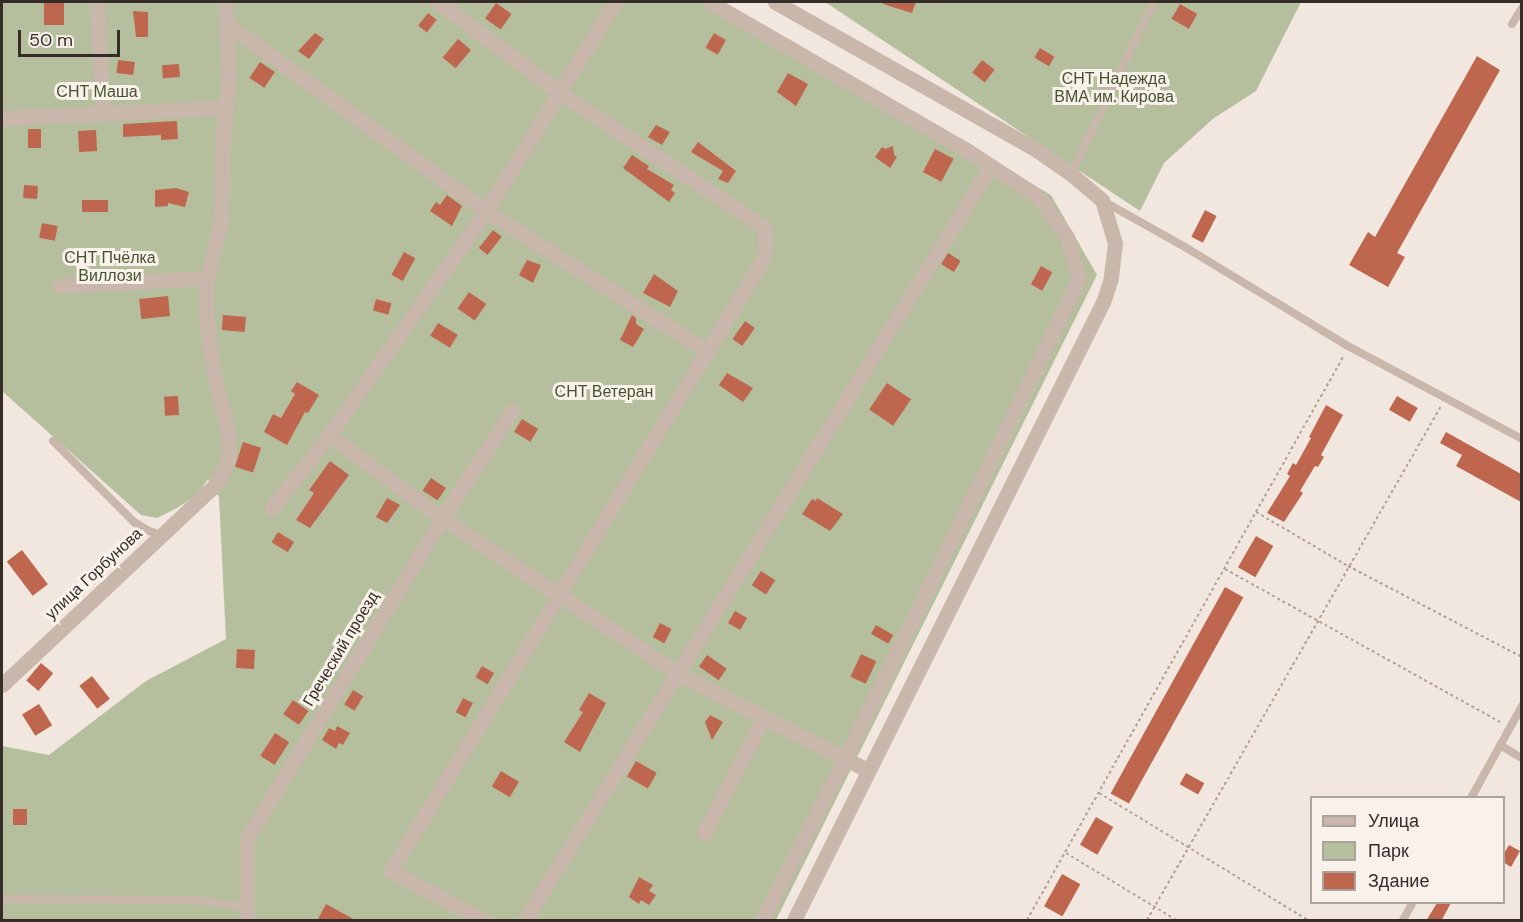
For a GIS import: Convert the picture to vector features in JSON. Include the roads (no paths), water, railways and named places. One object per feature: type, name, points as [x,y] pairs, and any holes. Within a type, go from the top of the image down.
[{"type":"street","points":[[97,2],[103,114]]},
{"type":"street","name":"улица Горбунова","points":[[2,685],[211,489],[221,476],[228,459],[229,436],[214,374],[206,316],[207,278],[221,221],[229,77],[225,2]]},
{"type":"street","points":[[438,2],[559,92],[765,228],[765,256],[391,871],[483,921]]},
{"type":"street","points":[[272,508],[329,435],[486,211],[615,2]]},
{"type":"street","points":[[710,2],[965,149],[1039,197],[1067,237],[1079,279],[844,760],[762,921]]},
{"type":"street","points":[[775,2],[1038,151],[1071,174],[1102,200],[1115,243],[1111,278],[1103,302],[867,770],[794,921]]},
{"type":"street","points":[[227,24],[486,211],[707,351]]},
{"type":"street","points":[[2,118],[226,108]]},
{"type":"street","points":[[525,921],[990,167]]},
{"type":"street","points":[[60,286],[207,278]]},
{"type":"street","name":"Греческий проезд","points":[[247,914],[247,838],[442,518],[512,411]]},
{"type":"street","points":[[329,435],[442,518],[677,673],[867,770]]},
{"type":"street","points":[[704,833],[764,718]]},
{"type":"lane","points":[[1071,174],[1152,6]]},
{"type":"lane","points":[[1512,24],[1521,8]]},
{"type":"lane","points":[[1102,200],[1185,247],[1348,346],[1521,439]]},
{"type":"lane","points":[[53,441],[134,522],[148,531],[162,535]]},
{"type":"lane","points":[[1472,796],[1521,706]]},
{"type":"lane","points":[[1500,745],[1521,758]]},
{"type":"lane","points":[[2,899],[200,900],[247,914]]},
{"type":"lane","points":[[1403,921],[1412,904]]},
{"type":"park label","name":"СНТ Надежда ВМА им. Кирова","points":[[1114,88]]},
{"type":"park label","name":"СНТ Маша","points":[[97,92]]},
{"type":"park label","name":"СНТ Пчёлка Виллози","points":[[110,267]]},
{"type":"park label","name":"СНТ Ветеран","points":[[604,392]]}]
